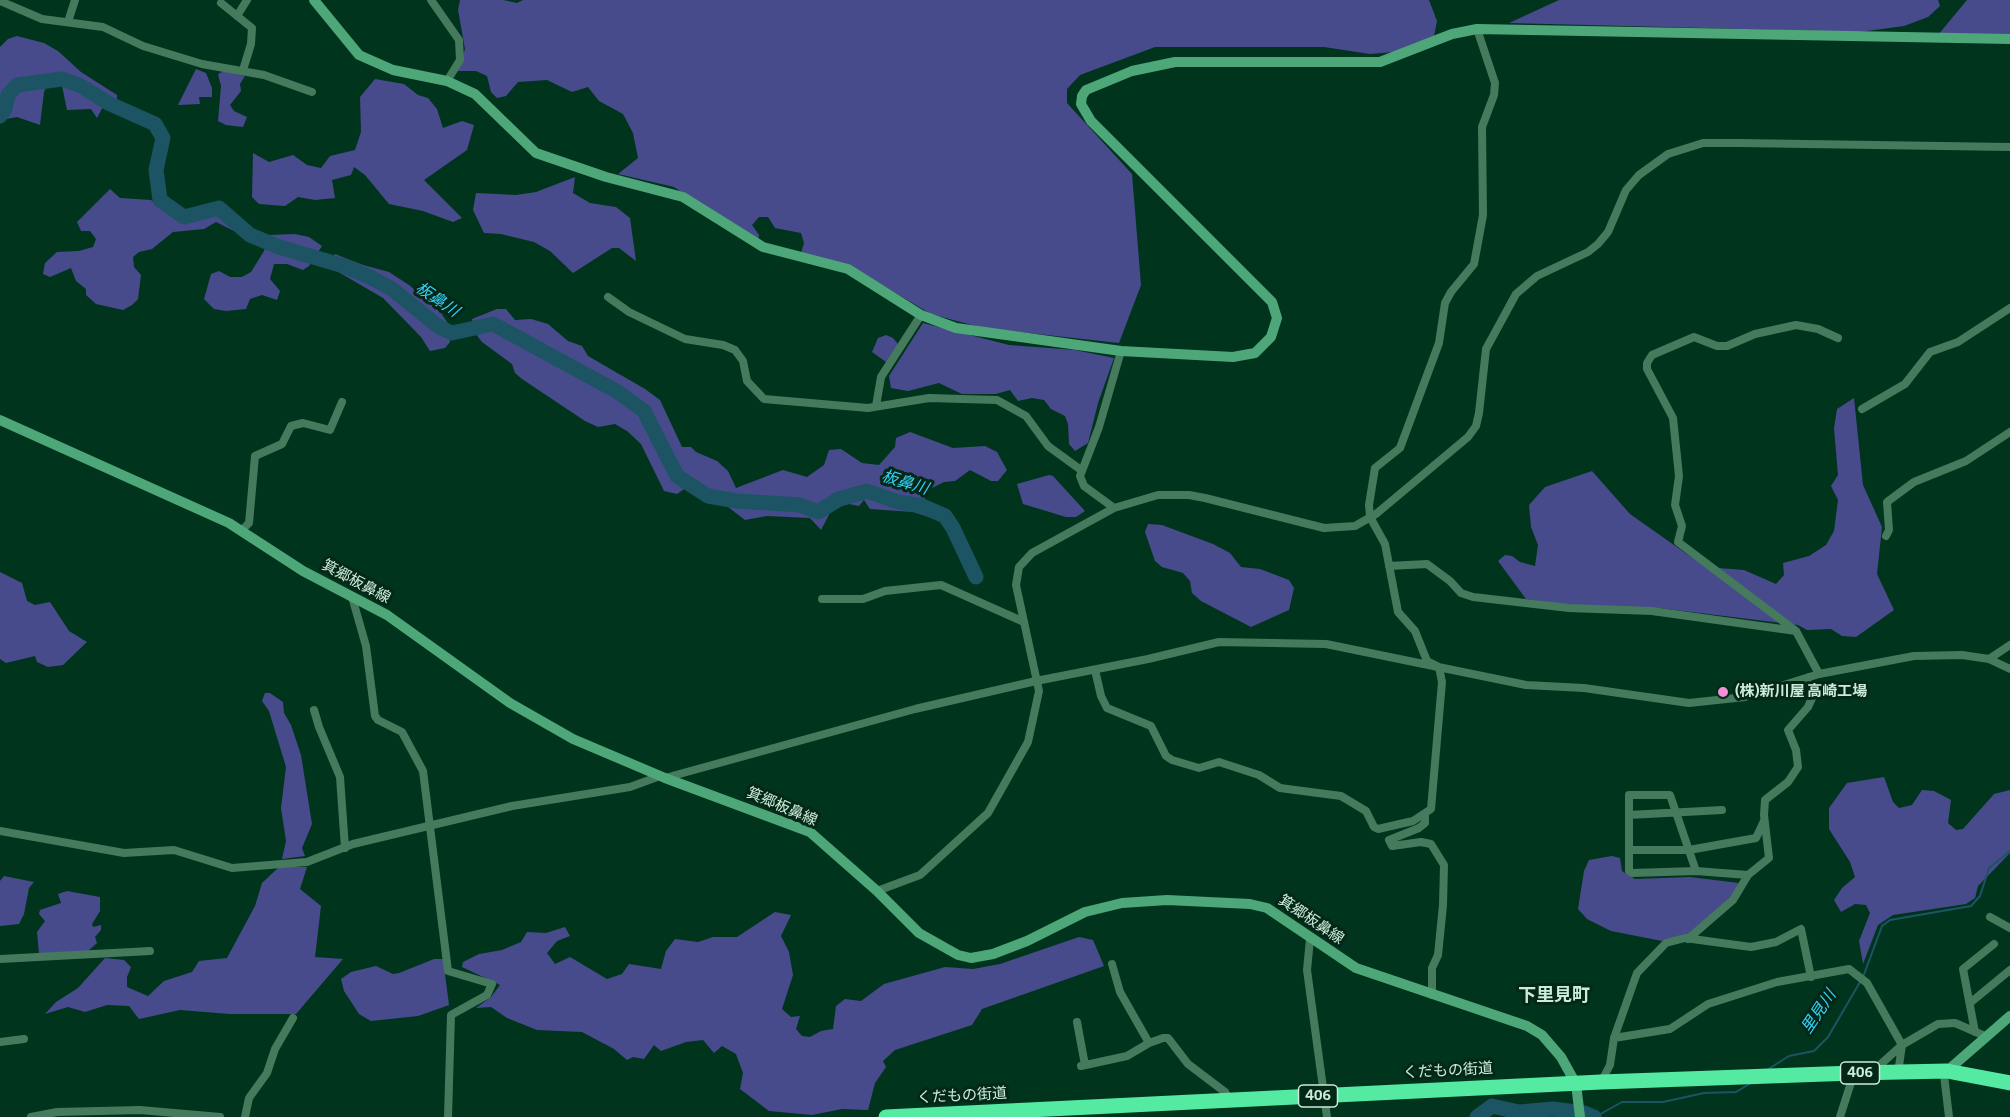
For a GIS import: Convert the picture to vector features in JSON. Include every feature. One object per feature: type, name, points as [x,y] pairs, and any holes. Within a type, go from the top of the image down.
[{"type":"highway","name":"くだもの街道","points":[[886,1117],[1034,1114],[1324,1095],[1854,1073],[1947,1071],[2010,1083]]},
{"type":"street","points":[[68,22],[75,0]]},
{"type":"street","points":[[237,16],[247,0]]},
{"type":"street","points":[[314,0],[359,55],[393,70],[447,81],[474,94],[536,153],[606,177],[683,197],[763,247],[848,269],[921,315],[956,328],[1121,351],[1244,356],[1264,346],[1271,337],[1276,318],[1266,294],[1091,121],[1081,104],[1086,90],[1132,71],[1175,62],[1380,62],[1452,34],[1477,29],[2010,39]]},
{"type":"street","points":[[431,0],[459,40],[460,60],[447,81]]},
{"type":"street","points":[[0,2],[42,19],[103,27],[131,41],[202,64],[243,70],[312,92]]},
{"type":"street","points":[[221,3],[252,28],[253,34],[243,70]]},
{"type":"street","points":[[1439,667],[1427,661],[1415,631],[1398,612],[1385,544],[1370,517],[1375,468],[1401,448],[1439,344],[1445,303],[1450,292],[1474,264],[1483,215],[1482,127],[1494,95],[1495,83],[1477,29]]},
{"type":"street","points":[[877,891],[920,875],[993,808],[1030,736],[1040,692],[1016,585],[1022,562],[1032,553],[1114,508],[1146,498],[1172,494],[1205,498],[1324,528],[1355,526],[1370,517],[1468,437],[1476,426],[1485,349],[1516,294],[1537,276],[1588,252],[1598,244],[1608,232],[1626,190],[1639,175],[1668,154],[1684,147],[1712,143],[2010,147]]},
{"type":"street","points":[[608,297],[629,312],[685,339],[723,345],[735,350],[743,361],[747,381],[764,399],[862,407],[929,398],[1001,402],[1026,416],[1048,446],[1081,470]]},
{"type":"street","points":[[1862,409],[1905,384],[1930,352],[1958,342],[2010,308]]},
{"type":"street","points":[[876,406],[881,377],[921,315]]},
{"type":"street","points":[[1819,674],[1796,631],[1678,542],[1682,526],[1675,505],[1679,476],[1673,418],[1647,369],[1647,363],[1652,355],[1694,337],[1717,346],[1726,346],[1755,334],[1796,325],[1818,329],[1838,338]]},
{"type":"street","points":[[1114,508],[1084,486],[1081,481],[1081,470],[1099,427],[1121,351]]},
{"type":"street","points":[[242,530],[249,523],[255,456],[282,444],[291,426],[303,423],[330,430],[342,402]]},
{"type":"street","name":"箕郷板鼻線","points":[[0,420],[242,530],[303,571],[406,627],[510,703],[573,739],[663,777],[810,832],[932,943],[958,955],[971,958],[1009,949],[1085,912],[1148,900],[1250,904],[1267,908],[1282,915],[1310,939],[1356,968],[1527,1026],[1551,1043],[1576,1084],[1580,1113]]},
{"type":"street","points":[[1886,536],[1889,530],[1887,501],[1914,482],[1966,461],[2010,432]]},
{"type":"street","points":[[1389,566],[1427,564],[1467,596],[1577,608],[1652,611],[1796,631]]},
{"type":"street","points":[[822,599],[863,599],[885,591],[941,585],[1024,622]]},
{"type":"street","points":[[352,597],[366,646],[375,716],[378,720],[402,732],[423,771],[448,971],[492,984],[487,995],[452,1015],[448,1117]]},
{"type":"street","points":[[0,831],[124,853],[174,850],[232,868],[307,862],[345,848],[512,806],[639,786],[663,777],[915,709],[1219,642],[1326,645],[1526,685],[1584,687],[1689,703],[1745,697],[1809,676],[1914,656],[1962,655],[1989,659],[2010,669]]},
{"type":"street","points":[[1989,659],[2010,645]]},
{"type":"street","points":[[1095,670],[1101,696],[1107,708],[1151,726],[1167,756],[1172,760],[1198,768],[1219,762],[1258,775],[1280,788],[1341,796],[1366,811],[1374,827],[1378,829],[1413,821],[1425,814],[1433,802],[1434,765],[1441,719],[1442,682],[1439,667]]},
{"type":"street","points":[[1689,939],[1733,900],[1748,875],[1769,858],[1765,820],[1766,797],[1788,782],[1798,766],[1796,750],[1788,730],[1808,707],[1813,696],[1809,676]]},
{"type":"street","points":[[314,710],[340,777],[345,848]]},
{"type":"street","points":[[1696,871],[1670,795],[1629,795],[1629,871],[1632,873],[1696,871],[1748,875]]},
{"type":"street","points":[[1629,815],[1722,810]]},
{"type":"street","points":[[1425,814],[1425,824],[1389,840],[1392,846],[1421,842],[1431,844],[1444,865],[1443,904],[1438,955],[1432,968],[1432,995]]},
{"type":"street","points":[[1629,850],[1689,850],[1756,838],[1765,820]]},
{"type":"street","points":[[1990,917],[2010,928]]},
{"type":"street","points":[[1601,1082],[1610,1065],[1614,1038],[1637,973],[1666,943],[1689,939],[1751,947],[1776,942],[1801,929],[1811,976]]},
{"type":"street","points":[[1310,939],[1307,970],[1326,1117]]},
{"type":"street","points":[[1980,1034],[1970,1003],[1963,969],[1994,944]]},
{"type":"street","points":[[0,959],[150,951]]},
{"type":"street","points":[[1112,964],[1120,992],[1149,1043]]},
{"type":"street","points":[[1614,1038],[1670,1029],[1708,1004],[1777,982],[1844,969],[1856,973],[1867,983],[1902,1045],[1898,1072]]},
{"type":"street","points":[[1970,1003],[2010,970]]},
{"type":"street","points":[[1948,1117],[1944,1075],[1980,1034],[2010,1016]]},
{"type":"street","points":[[245,1117],[249,1098],[267,1073],[275,1049],[293,1018]]},
{"type":"street","points":[[1077,1022],[1083,1065],[1127,1056],[1149,1043],[1168,1038],[1188,1064],[1225,1092],[1230,1101]]},
{"type":"street","points":[[1871,1073],[1902,1045],[1938,1024],[1955,1023],[1980,1034]]},
{"type":"street","points":[[0,1042],[24,1039]]},
{"type":"street","points":[[1840,1117],[1854,1073]]},
{"type":"street","points":[[31,1117],[57,1112],[140,1110],[220,1117]]},
{"type":"shaded area","points":[[460,0],[503,0],[517,3],[523,0],[1429,0],[1437,21],[1434,36],[1394,52],[1370,54],[1324,47],[1155,47],[1080,75],[1067,89],[1067,103],[1132,174],[1141,285],[1119,343],[983,328],[931,314],[860,272],[801,253],[804,243],[801,233],[775,228],[768,217],[759,217],[752,225],[759,235],[758,242],[674,187],[618,174],[638,158],[633,133],[623,114],[599,101],[588,87],[572,92],[547,80],[518,82],[506,96],[497,98],[491,92],[487,76],[476,71],[458,71],[465,49],[458,10]]},
{"type":"shaded area","points":[[1559,0],[1938,0],[1940,6],[1928,17],[1904,26],[1859,32],[1509,23]]},
{"type":"shaded area","points":[[1967,0],[2010,0],[2010,38],[1938,35]]},
{"type":"shaded area","points":[[17,36],[44,43],[58,51],[81,72],[117,95],[117,102],[107,99],[97,118],[91,109],[67,110],[60,76],[51,77],[44,92],[40,125],[17,117],[6,119],[0,112],[0,47],[8,39]]},
{"type":"shaded area","points":[[196,69],[206,73],[212,88],[212,97],[199,97],[200,104],[178,105]]},
{"type":"shaded area","points":[[224,71],[245,76],[240,84],[241,91],[230,105],[234,111],[247,117],[243,127],[226,125],[218,121],[221,86],[218,74]]},
{"type":"shaded area","points":[[375,79],[404,84],[418,95],[428,98],[437,109],[443,128],[462,121],[474,125],[467,150],[424,180],[462,218],[453,222],[423,211],[389,204],[365,175],[354,167],[351,175],[332,180],[335,198],[315,200],[298,197],[285,206],[259,204],[252,197],[253,153],[269,162],[293,155],[307,165],[321,168],[330,156],[355,150],[361,132],[360,97]]},
{"type":"shaded area","points":[[575,177],[573,193],[590,203],[616,207],[630,218],[636,261],[619,248],[612,248],[573,273],[550,251],[534,242],[501,234],[484,233],[473,210],[476,193],[516,195],[536,192]]},
{"type":"shaded area","points":[[110,189],[120,198],[151,200],[180,222],[216,213],[227,216],[257,235],[254,241],[216,222],[204,229],[173,232],[152,249],[139,252],[133,257],[134,267],[141,275],[138,299],[132,305],[123,310],[96,304],[86,295],[86,289],[76,281],[71,268],[50,277],[43,274],[45,263],[57,252],[79,251],[93,247],[96,239],[90,231],[81,231],[77,222]]},
{"type":"shaded area","points":[[295,234],[309,237],[322,246],[309,266],[303,270],[287,264],[274,264],[270,279],[280,291],[277,300],[262,295],[250,299],[246,309],[226,311],[214,309],[204,299],[211,274],[219,271],[230,277],[242,277],[251,272],[264,251],[269,235]]},
{"type":"shaded area","points":[[335,254],[389,272],[409,285],[441,313],[451,328],[450,342],[445,348],[430,351],[421,337],[383,298],[328,266]]},
{"type":"shaded area","points":[[497,309],[506,309],[515,320],[531,319],[548,324],[568,341],[582,346],[588,356],[660,400],[682,447],[691,447],[696,452],[717,461],[728,471],[736,488],[783,470],[807,477],[824,465],[829,450],[841,449],[862,463],[879,465],[895,447],[896,438],[910,432],[953,448],[985,446],[997,452],[1007,470],[998,481],[991,481],[970,470],[955,481],[944,482],[928,490],[923,503],[945,512],[951,534],[941,521],[913,512],[870,509],[864,500],[859,506],[849,504],[832,509],[821,530],[810,518],[767,516],[745,520],[728,507],[723,494],[693,483],[677,494],[664,491],[641,444],[627,431],[615,424],[598,427],[585,421],[522,379],[515,373],[512,364],[482,342],[475,333],[472,319]]},
{"type":"shaded area","points":[[923,323],[1009,345],[1075,350],[1114,358],[1098,403],[1088,443],[1075,451],[1069,444],[1068,424],[1065,416],[1051,409],[1044,400],[1032,398],[1018,401],[1010,390],[996,394],[962,394],[939,383],[908,391],[891,388],[889,376]]},
{"type":"shaded area","points":[[886,335],[898,344],[886,362],[872,352],[878,338]]},
{"type":"shaded area","points":[[1854,398],[1863,485],[1882,527],[1877,574],[1894,610],[1856,637],[1842,636],[1831,629],[1807,630],[1798,625],[1659,608],[1584,607],[1526,599],[1498,561],[1505,555],[1535,566],[1538,545],[1531,527],[1529,505],[1545,487],[1592,471],[1630,514],[1691,557],[1718,568],[1744,570],[1776,584],[1784,575],[1783,563],[1809,556],[1826,545],[1834,531],[1838,500],[1831,486],[1838,475],[1834,428],[1837,409]]},
{"type":"shaded area","points":[[1049,475],[1053,476],[1085,511],[1076,517],[1066,517],[1023,504],[1017,484]]},
{"type":"shaded area","points":[[1148,524],[1162,525],[1213,544],[1230,553],[1241,567],[1260,569],[1289,580],[1294,588],[1289,610],[1251,627],[1201,601],[1192,593],[1190,581],[1183,573],[1162,567],[1155,561],[1145,532]]},
{"type":"shaded area","points":[[0,572],[22,583],[27,601],[35,605],[50,602],[69,631],[87,642],[63,665],[48,667],[37,662],[35,656],[6,663],[0,659]]},
{"type":"shaded area","points":[[265,693],[270,693],[283,702],[284,713],[291,725],[301,755],[312,824],[302,848],[305,856],[282,859],[286,841],[281,808],[286,767],[269,711],[262,701]]},
{"type":"shaded area","points":[[1884,777],[1893,802],[1899,808],[1912,805],[1922,790],[1934,791],[1951,800],[1948,823],[1956,830],[1963,829],[1994,794],[2010,790],[2010,853],[1978,886],[1975,898],[1966,904],[1893,915],[1878,925],[1863,964],[1859,941],[1870,913],[1866,905],[1855,904],[1841,912],[1834,900],[1842,888],[1855,877],[1850,862],[1829,829],[1829,808],[1847,783]]},
{"type":"shaded area","points":[[1612,856],[1620,858],[1622,871],[1635,879],[1690,877],[1739,883],[1730,900],[1688,935],[1662,941],[1611,931],[1587,919],[1578,909],[1584,871],[1589,860]]},
{"type":"shaded area","points":[[279,867],[307,867],[300,889],[321,906],[315,957],[343,959],[296,1014],[230,1014],[180,1010],[139,1019],[129,1006],[107,1005],[85,1012],[68,1007],[45,1014],[56,1002],[78,988],[105,958],[124,960],[131,967],[127,977],[127,987],[148,996],[164,981],[192,972],[199,961],[227,958],[255,906],[262,883]]},
{"type":"shaded area","points":[[4,876],[34,882],[29,888],[24,914],[19,924],[0,926],[0,881]]},
{"type":"shaded area","points":[[67,891],[100,897],[100,911],[92,924],[93,927],[101,925],[101,930],[95,937],[97,943],[88,951],[39,954],[37,932],[45,921],[39,914],[40,910],[61,903],[58,894]]},
{"type":"shaded area","points":[[775,912],[791,915],[781,936],[789,952],[793,975],[782,1009],[791,1017],[800,1016],[796,1029],[802,1036],[810,1037],[821,1031],[833,1029],[836,1006],[845,999],[861,1001],[884,984],[945,967],[973,969],[1000,964],[1079,937],[1093,940],[1104,966],[982,1009],[972,1025],[895,1050],[883,1061],[886,1067],[875,1083],[868,1110],[842,1109],[812,1115],[769,1111],[740,1089],[743,1073],[736,1054],[722,1046],[714,1053],[703,1040],[686,1042],[661,1051],[654,1045],[644,1059],[633,1057],[627,1060],[614,1049],[582,1032],[537,1030],[507,1018],[491,1007],[476,1008],[491,997],[500,985],[462,967],[463,962],[479,954],[502,950],[521,942],[527,932],[546,933],[565,927],[570,936],[557,941],[547,953],[555,964],[570,957],[607,979],[622,974],[629,964],[661,969],[666,951],[675,939],[698,942],[713,937],[737,937]]},
{"type":"shaded area","points":[[434,959],[443,959],[449,1005],[418,1016],[371,1021],[359,1014],[344,991],[341,979],[351,972],[376,966],[393,974]]},
{"type":"waterway","name":"板鼻川","points":[[0,116],[5,109],[8,95],[17,85],[62,79],[81,86],[108,103],[155,124],[163,138],[156,170],[160,200],[184,217],[219,208],[250,235],[370,277],[392,289],[439,327],[452,333],[493,324],[618,392],[644,411],[677,476],[708,496],[737,501],[800,505],[818,512],[839,499],[867,491],[898,502],[922,506],[945,516],[976,577]]},
{"type":"waterway","name":"里見川","points":[[1863,977],[1882,926],[1890,920],[1971,906],[1980,896],[1989,868],[2010,851]]},
{"type":"waterway","name":"里見川","points":[[1767,1070],[1789,1056],[1814,1051],[1828,1037],[1860,982]]},
{"type":"waterway","name":"里見川","points":[[1595,1117],[1622,1102],[1663,1102],[1704,1093],[1736,1092],[1751,1083]]},
{"type":"waterway","name":"里見川","points":[[1477,1117],[1492,1106],[1519,1112],[1553,1109],[1584,1113],[1594,1117]]},
{"type":"place","name":"(株)新川屋 高崎工場","points":[[1723,692]]},
{"type":"district","name":"下里見町","points":[[1554,996]]}]
